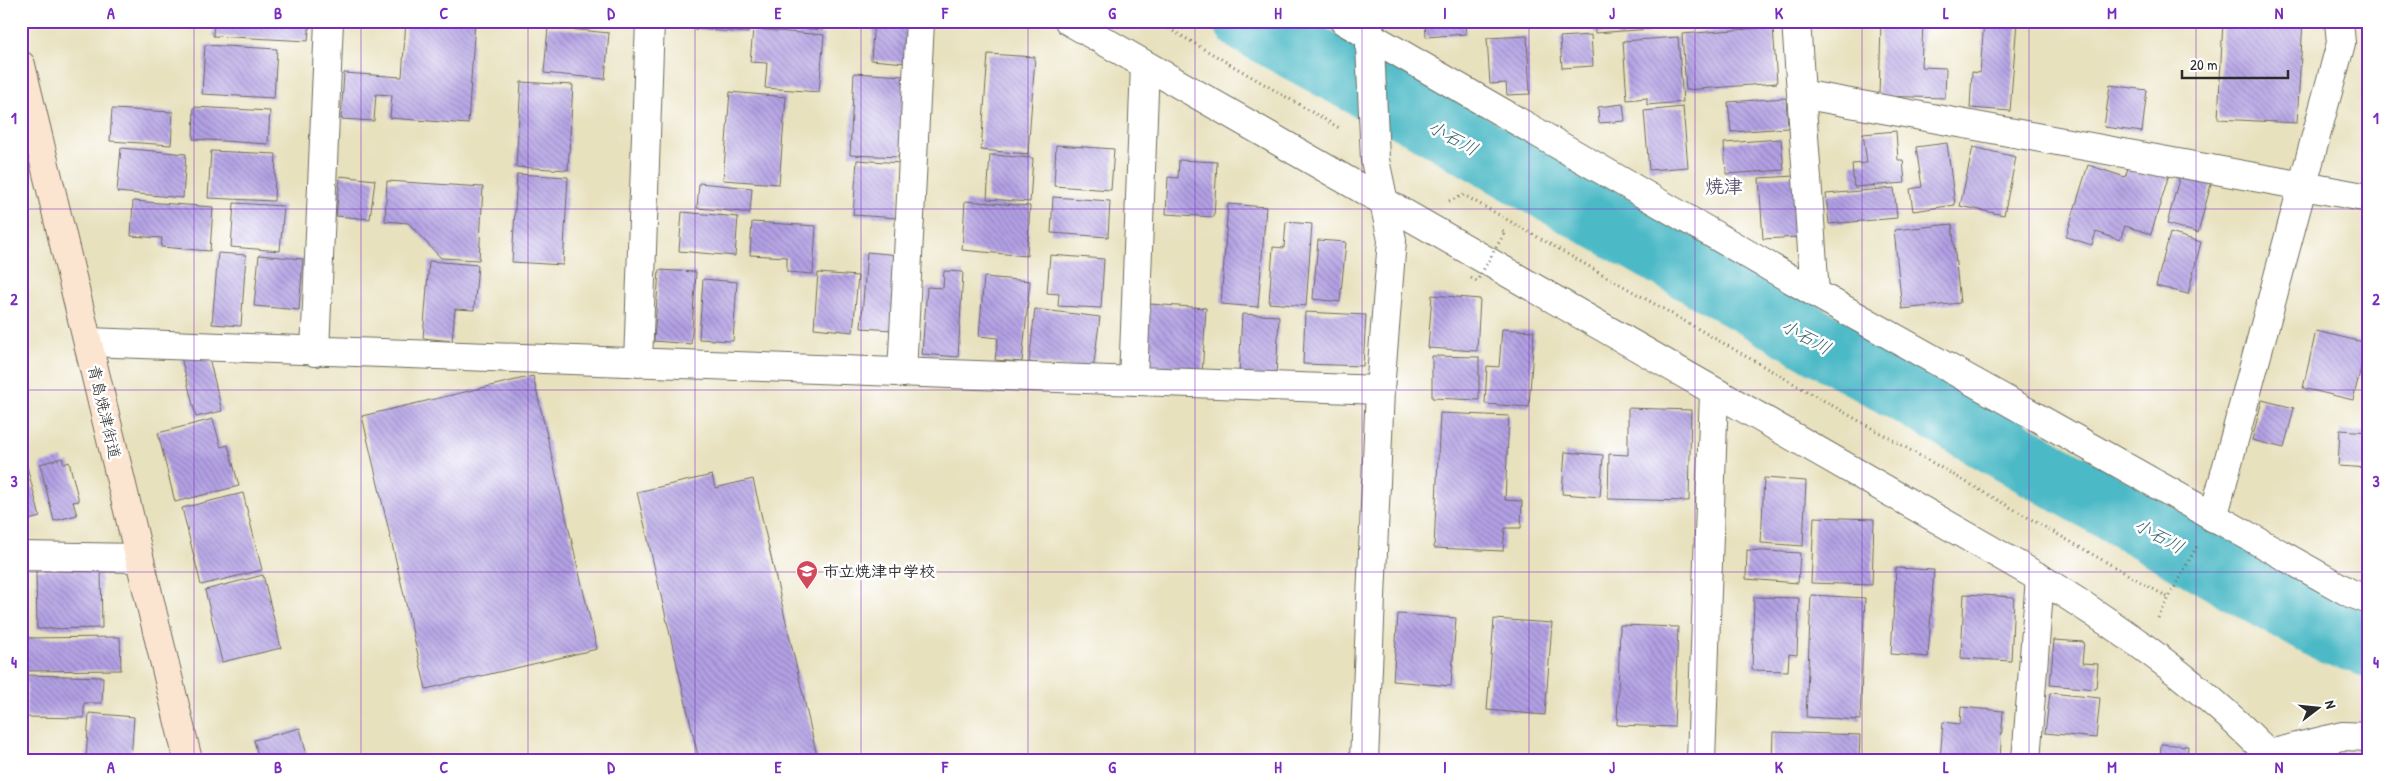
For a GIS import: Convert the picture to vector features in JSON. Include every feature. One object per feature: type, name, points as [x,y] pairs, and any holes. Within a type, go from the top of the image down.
[{"type":"main road","name":"青島焼津街道","points":[[21,64],[188,760]]},
{"type":"street","points":[[315,352],[329,21]]},
{"type":"street","points":[[638,363],[650,21]]},
{"type":"street","points":[[902,373],[920,21]]},
{"type":"street","points":[[1068,21],[1382,199],[1714,393],[2040,578],[2092,610],[2165,662],[2202,691],[2272,757],[2342,736],[2369,737]]},
{"type":"street","points":[[1344,21],[1815,293],[2208,527],[2369,600]]},
{"type":"street","points":[[1796,21],[1815,293]]},
{"type":"street","points":[[2208,527],[2341,43],[2339,21]]},
{"type":"street","points":[[1364,760],[1380,390],[1392,240],[1375,160],[1370,36]]},
{"type":"street","points":[[1133,381],[1145,65]]},
{"type":"street","points":[[1801,94],[2369,198]]},
{"type":"street","points":[[88,342],[315,352],[1380,390]]},
{"type":"street","points":[[1701,760],[1714,393]]},
{"type":"street","points":[[21,556],[139,558]]},
{"type":"street","points":[[2026,760],[2040,578]]},
{"type":"path","points":[[1156,21],[1340,127],[1342,135]]},
{"type":"path","points":[[1446,202],[1464,195],[2169,598]]},
{"type":"path","points":[[1472,278],[1477,281],[1505,232],[1500,229]]},
{"type":"path","points":[[2172,591],[2208,527]]},
{"type":"building","points":[[214,21],[310,21],[308,41],[213,36]]},
{"type":"building","points":[[406,21],[475,21],[468,124],[390,118],[392,95],[376,94],[374,121],[341,119],[344,73],[402,77]]},
{"type":"building","points":[[694,21],[749,21],[748,33],[694,29]]},
{"type":"building","points":[[753,21],[825,21],[824,30],[753,25]]},
{"type":"building","points":[[874,21],[909,21],[906,63],[871,60]]},
{"type":"building","points":[[1425,21],[1465,21],[1466,34],[1426,37]]},
{"type":"building","points":[[1533,21],[1574,21],[1574,23],[1534,26]]},
{"type":"building","points":[[1594,21],[1651,21],[1651,29],[1595,33]]},
{"type":"building","points":[[1984,21],[2017,21],[2010,111],[1970,108],[1972,72],[1980,73]]},
{"type":"building","points":[[2223,21],[2303,21],[2297,123],[2218,119]]},
{"type":"building","points":[[1881,23],[1923,24],[1921,67],[1946,68],[1945,98],[1879,96]]},
{"type":"building","points":[[548,27],[609,33],[605,79],[544,73]]},
{"type":"building","points":[[1773,27],[1777,83],[1686,90],[1682,34]]},
{"type":"building","points":[[753,29],[824,35],[819,92],[765,88],[767,63],[750,62]]},
{"type":"building","points":[[1591,35],[1593,66],[1562,68],[1560,37]]},
{"type":"building","points":[[1527,36],[1530,94],[1507,95],[1506,83],[1490,84],[1487,38]]},
{"type":"building","points":[[1678,37],[1683,102],[1647,105],[1647,98],[1627,100],[1623,41]]},
{"type":"building","points":[[205,45],[277,49],[274,98],[202,94]]},
{"type":"building","points":[[988,54],[1035,57],[1028,154],[981,150]]},
{"type":"building","points":[[854,73],[905,76],[902,157],[850,155]]},
{"type":"building","points":[[521,82],[573,85],[568,170],[516,167]]},
{"type":"building","points":[[2110,85],[2147,90],[2142,132],[2104,127]]},
{"type":"building","points":[[730,92],[786,97],[779,184],[723,180]]},
{"type":"building","points":[[1786,98],[1788,128],[1731,132],[1728,102]]},
{"type":"building","points":[[1623,104],[1625,121],[1599,123],[1598,107]]},
{"type":"building","points":[[194,107],[270,111],[268,144],[193,139]]},
{"type":"building","points":[[1683,107],[1688,167],[1649,170],[1644,111]]},
{"type":"building","points":[[112,109],[173,112],[171,145],[110,141]]},
{"type":"building","points":[[1896,131],[1898,160],[1903,160],[1905,183],[1854,187],[1852,164],[1867,163],[1863,134]]},
{"type":"building","points":[[1781,139],[1784,170],[1726,174],[1724,143]]},
{"type":"building","points":[[1947,143],[1955,205],[1913,211],[1910,189],[1922,187],[1916,147]]},
{"type":"building","points":[[1056,145],[1114,149],[1111,190],[1054,186]]},
{"type":"building","points":[[1973,147],[2016,157],[2004,215],[1960,206]]},
{"type":"building","points":[[121,148],[186,154],[183,198],[117,192]]},
{"type":"building","points":[[211,151],[276,154],[274,201],[208,198]]},
{"type":"building","points":[[990,155],[1033,158],[1030,202],[987,199]]},
{"type":"building","points":[[2131,159],[2170,171],[2151,234],[2125,226],[2120,240],[2096,232],[2092,245],[2066,237],[2088,165],[2125,177]]},
{"type":"building","points":[[857,160],[901,163],[897,218],[853,215]]},
{"type":"building","points":[[1179,160],[1217,162],[1214,217],[1166,214],[1168,177],[1178,178]]},
{"type":"building","points":[[517,174],[568,177],[563,265],[512,262]]},
{"type":"building","points":[[2180,175],[2211,184],[2198,233],[2167,224]]},
{"type":"building","points":[[340,176],[375,180],[370,219],[336,216]]},
{"type":"building","points":[[1795,176],[1799,237],[1763,239],[1759,178]]},
{"type":"building","points":[[387,181],[483,187],[479,260],[441,258],[408,223],[385,221]]},
{"type":"building","points":[[699,183],[752,188],[750,213],[697,208]]},
{"type":"building","points":[[1894,188],[1897,218],[1829,224],[1826,194]]},
{"type":"building","points":[[1053,197],[1110,201],[1108,237],[1051,233]]},
{"type":"building","points":[[133,201],[213,207],[210,251],[161,247],[162,238],[131,236]]},
{"type":"building","points":[[965,201],[1030,206],[1027,256],[962,250]]},
{"type":"building","points":[[234,203],[284,206],[280,251],[231,247]]},
{"type":"building","points":[[1228,204],[1266,207],[1258,307],[1221,304]]},
{"type":"building","points":[[682,212],[738,217],[735,256],[679,251]]},
{"type":"building","points":[[752,222],[816,226],[813,274],[787,272],[787,257],[750,255]]},
{"type":"building","points":[[1286,222],[1312,224],[1306,306],[1269,303],[1273,247],[1284,248]]},
{"type":"building","points":[[1952,224],[1960,303],[1902,309],[1894,230]]},
{"type":"building","points":[[2170,233],[2201,242],[2188,294],[2156,286]]},
{"type":"building","points":[[1318,240],[1346,242],[1340,302],[1313,299]]},
{"type":"building","points":[[867,252],[899,255],[893,330],[861,328]]},
{"type":"building","points":[[218,253],[246,255],[241,326],[212,324]]},
{"type":"building","points":[[259,255],[303,259],[299,310],[254,306]]},
{"type":"building","points":[[1050,255],[1104,259],[1101,308],[1058,306],[1059,294],[1047,293]]},
{"type":"building","points":[[429,261],[478,265],[474,310],[455,309],[452,341],[423,338]]},
{"type":"building","points":[[659,270],[696,272],[691,344],[654,341]]},
{"type":"building","points":[[944,271],[963,272],[958,357],[922,354],[927,287],[943,288]]},
{"type":"building","points":[[818,273],[858,276],[853,332],[814,328]]},
{"type":"building","points":[[984,277],[1030,281],[1022,362],[995,360],[998,338],[979,336]]},
{"type":"building","points":[[703,279],[737,282],[733,341],[699,339]]},
{"type":"building","points":[[1432,295],[1480,299],[1477,351],[1428,348]]},
{"type":"building","points":[[1149,304],[1206,308],[1202,375],[1145,371]]},
{"type":"building","points":[[1035,309],[1100,317],[1093,370],[1029,362]]},
{"type":"building","points":[[1305,312],[1366,315],[1363,366],[1303,364]]},
{"type":"building","points":[[1242,314],[1279,316],[1276,377],[1239,375]]},
{"type":"building","points":[[1502,329],[1534,331],[1529,407],[1485,404],[1487,366],[1499,367]]},
{"type":"building","points":[[2316,331],[2367,343],[2353,400],[2303,388]]},
{"type":"building","points":[[180,353],[208,354],[222,411],[196,417]]},
{"type":"building","points":[[1432,356],[1479,357],[1479,400],[1432,398]]},
{"type":"building","points":[[533,376],[597,649],[426,689],[362,416]]},
{"type":"building","points":[[2262,400],[2294,408],[2284,448],[2252,440]]},
{"type":"building","points":[[1628,408],[1691,410],[1689,501],[1608,499],[1609,454],[1628,455]]},
{"type":"building","points":[[1440,413],[1509,416],[1505,500],[1522,501],[1521,528],[1505,528],[1503,551],[1434,548]]},
{"type":"building","points":[[213,419],[221,447],[228,445],[239,486],[175,502],[158,433]]},
{"type":"building","points":[[2340,430],[2369,432],[2369,468],[2338,466]]},
{"type":"building","points":[[1565,452],[1603,455],[1600,497],[1562,494]]},
{"type":"building","points":[[62,458],[64,464],[69,462],[79,501],[73,502],[77,515],[54,521],[40,464]]},
{"type":"building","points":[[21,459],[25,459],[40,517],[21,522]]},
{"type":"building","points":[[712,475],[715,488],[753,479],[818,760],[699,760],[637,492]]},
{"type":"building","points":[[1764,478],[1806,481],[1803,546],[1761,543]]},
{"type":"building","points":[[243,493],[262,570],[201,585],[182,508]]},
{"type":"building","points":[[1814,517],[1874,519],[1872,585],[1811,583]]},
{"type":"building","points":[[1747,550],[1800,553],[1798,583],[1746,579]]},
{"type":"building","points":[[1896,568],[1934,570],[1928,657],[1891,654]]},
{"type":"building","points":[[101,569],[102,628],[37,629],[36,570]]},
{"type":"building","points":[[263,575],[281,648],[222,662],[205,590]]},
{"type":"building","points":[[1964,594],[2014,597],[2011,661],[1961,658]]},
{"type":"building","points":[[1811,595],[1865,598],[1860,720],[1806,717]]},
{"type":"building","points":[[1754,597],[1799,598],[1797,655],[1789,654],[1788,671],[1752,670]]},
{"type":"building","points":[[1398,614],[1456,618],[1451,686],[1393,681]]},
{"type":"building","points":[[1494,619],[1552,623],[1545,715],[1487,710]]},
{"type":"building","points":[[1620,625],[1678,627],[1674,727],[1617,725]]},
{"type":"building","points":[[120,637],[121,670],[26,671],[26,638]]},
{"type":"building","points":[[2054,640],[2084,642],[2082,663],[2098,664],[2096,689],[2050,685]]},
{"type":"building","points":[[27,675],[103,677],[102,703],[84,703],[84,718],[26,717]]},
{"type":"building","points":[[2050,693],[2100,698],[2096,738],[2045,733]]},
{"type":"building","points":[[1961,707],[2003,711],[2000,760],[1940,760],[1943,722],[1960,724]]},
{"type":"building","points":[[89,713],[134,717],[131,760],[86,760]]},
{"type":"building","points":[[300,728],[308,760],[259,760],[254,740]]},
{"type":"building","points":[[1773,732],[1860,735],[1859,760],[1772,760]]},
{"type":"building","points":[[2161,744],[2188,746],[2187,760],[2160,760]]},
{"type":"building","points":[[1401,756],[1429,758],[1429,760],[1401,760]]},
{"type":"waterway","name":"小石川","points":[[1246,21],[1431,122],[2329,632],[2369,645]]},
{"type":"place","name":"市立焼津中学校","points":[[807,590]]},
{"type":"district","name":"焼津","points":[[1724,186]]}]
